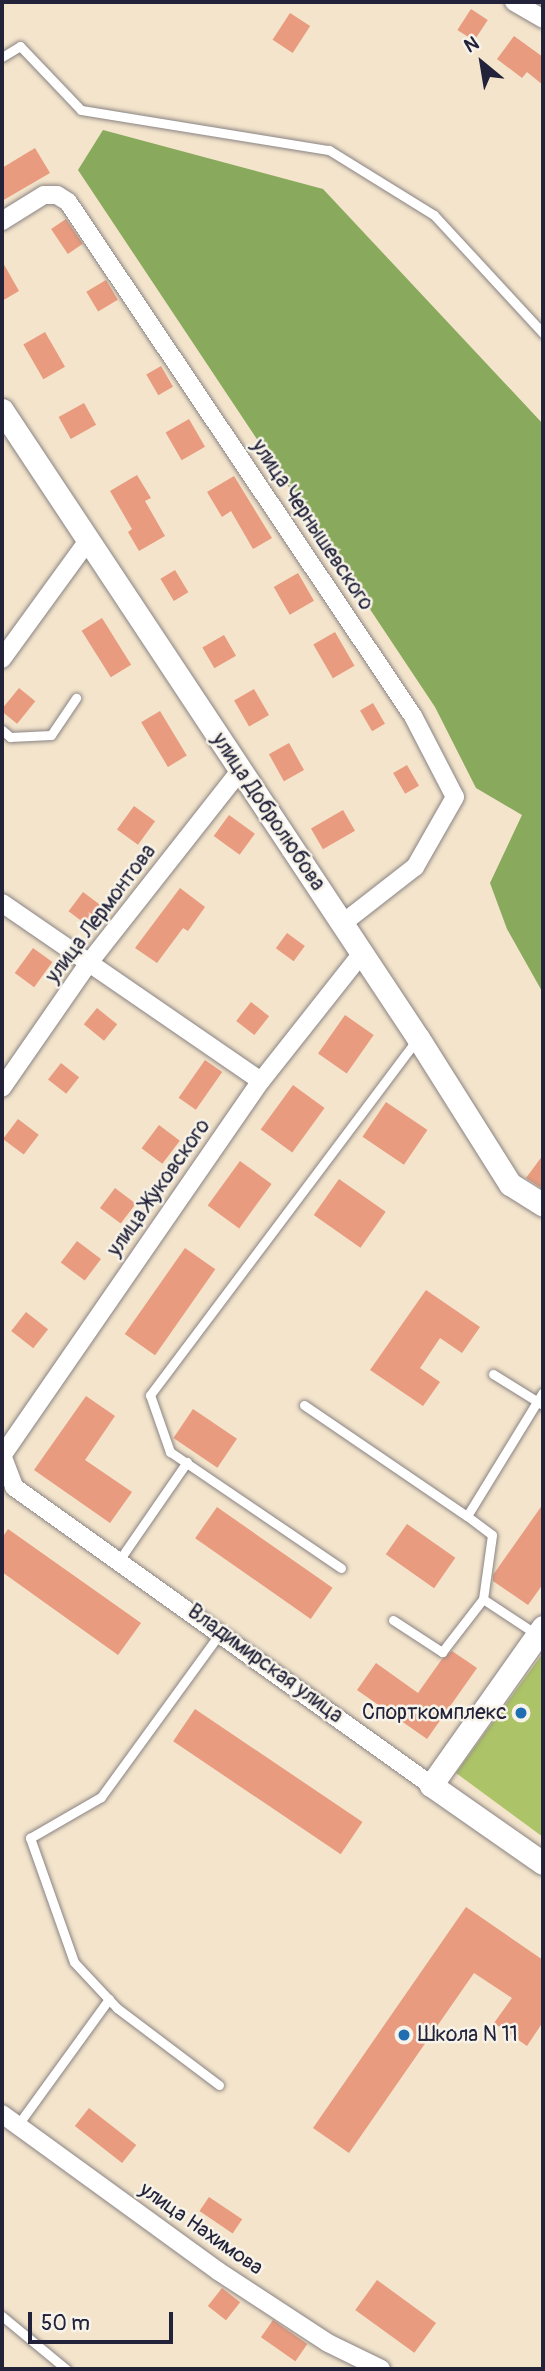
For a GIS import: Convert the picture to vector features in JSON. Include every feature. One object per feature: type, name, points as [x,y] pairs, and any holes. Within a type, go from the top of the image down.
[{"type":"street","points":[[514,2],[543,19]]},
{"type":"street","name":"улица Чернышевского","points":[[2,221],[44,195],[57,195],[68,202],[413,716],[456,797],[415,867],[343,923]]},
{"type":"street","name":"улица Добролюбова","points":[[2,410],[87,542],[343,923],[510,1184],[543,1205]]},
{"type":"street","points":[[2,659],[87,542]]},
{"type":"street","name":"улица Лермонтова","points":[[2,1088],[89,964],[240,771]]},
{"type":"street","points":[[2,903],[261,1081]]},
{"type":"street","name":"улица Жуковского","points":[[2,1455],[261,1081],[362,953]]},
{"type":"street","name":"Владимирская улица","points":[[2,1455],[14,1487],[120,1559],[543,1863]]},
{"type":"street","points":[[431,1785],[540,1631]]},
{"type":"street","name":"улица Нахимова","points":[[2,2114],[218,2271],[328,2343],[381,2369]]},
{"type":"lane","points":[[2,57],[20,47],[81,110],[330,150],[435,215],[543,333]]},
{"type":"lane","points":[[2,730],[10,737],[51,735],[76,698]]},
{"type":"lane","points":[[341,1568],[170,1452],[150,1395],[418,1038]]},
{"type":"lane","points":[[493,1374],[540,1404]]},
{"type":"lane","points":[[467,1516],[540,1404],[543,1392]]},
{"type":"lane","points":[[304,1405],[492,1535],[483,1599],[442,1652],[393,1620]]},
{"type":"lane","points":[[120,1559],[187,1462]]},
{"type":"lane","points":[[483,1599],[540,1631]]},
{"type":"lane","points":[[219,2085],[109,1999],[74,1962],[30,1838],[101,1797],[221,1632]]},
{"type":"lane","points":[[17,2126],[109,1999]]},
{"type":"lane","points":[[2,2316],[66,2369]]},
{"type":"green space","points":[[103,130],[323,189],[543,424],[543,993],[507,929],[490,883],[522,815],[476,788],[435,707],[78,170]]},
{"type":"green space","name":"Спорткомплекс","points":[[543,1653],[543,1837],[456,1773]]},
{"type":"building","points":[[471,9],[488,20],[474,41],[457,30]]},
{"type":"building","points":[[290,13],[310,26],[293,53],[273,40]]},
{"type":"building","points":[[514,36],[543,57],[543,85],[527,72],[522,78],[497,59]]},
{"type":"building","points":[[35,148],[50,173],[2,201],[2,168]]},
{"type":"building","points":[[66,219],[83,244],[68,254],[51,229]]},
{"type":"building","points":[[2,261],[19,291],[2,301]]},
{"type":"building","points":[[106,280],[118,300],[98,312],[86,292]]},
{"type":"building","points":[[45,332],[65,367],[43,379],[23,344]]},
{"type":"building","points":[[161,366],[173,387],[158,395],[146,374]]},
{"type":"building","points":[[84,403],[96,425],[71,439],[59,417]]},
{"type":"building","points":[[189,419],[205,447],[182,460],[166,432]]},
{"type":"building","points":[[137,475],[151,498],[145,501],[165,536],[139,551],[128,532],[132,529],[110,491]]},
{"type":"building","points":[[234,476],[272,538],[253,549],[231,511],[222,517],[207,492]]},
{"type":"building","points":[[175,570],[188,592],[174,601],[160,579]]},
{"type":"building","points":[[298,573],[314,601],[290,615],[274,587]]},
{"type":"building","points":[[102,618],[131,665],[111,677],[82,631]]},
{"type":"building","points":[[335,632],[354,666],[333,678],[313,644]]},
{"type":"building","points":[[224,635],[236,656],[214,668],[202,648]]},
{"type":"building","points":[[19,688],[35,701],[17,724],[2,709]]},
{"type":"building","points":[[254,689],[269,715],[249,726],[234,700]]},
{"type":"building","points":[[373,703],[385,724],[372,731],[360,710]]},
{"type":"building","points":[[160,711],[187,756],[168,767],[141,722]]},
{"type":"building","points":[[289,743],[304,770],[284,781],[269,754]]},
{"type":"building","points":[[407,765],[419,786],[405,794],[393,773]]},
{"type":"building","points":[[134,806],[155,821],[138,845],[117,829]]},
{"type":"building","points":[[343,810],[355,831],[323,849],[311,828]]},
{"type":"building","points":[[229,815],[255,834],[240,855],[214,836]]},
{"type":"building","points":[[180,888],[205,907],[188,931],[183,928],[157,963],[135,948]]},
{"type":"building","points":[[83,892],[103,907],[89,926],[69,911]]},
{"type":"building","points":[[287,933],[305,946],[294,961],[276,948]]},
{"type":"building","points":[[33,948],[52,962],[34,987],[15,973]]},
{"type":"building","points":[[251,1002],[269,1016],[254,1035],[236,1021]]},
{"type":"building","points":[[97,1008],[117,1024],[104,1041],[84,1024]]},
{"type":"building","points":[[345,1015],[374,1035],[347,1074],[318,1054]]},
{"type":"building","points":[[205,1060],[222,1072],[196,1110],[179,1098]]},
{"type":"building","points":[[61,1063],[79,1077],[66,1094],[48,1080]]},
{"type":"building","points":[[293,1085],[325,1108],[292,1152],[261,1129]]},
{"type":"building","points":[[386,1102],[427,1130],[404,1165],[363,1137]]},
{"type":"building","points":[[18,1119],[39,1135],[24,1155],[3,1139]]},
{"type":"building","points":[[159,1125],[180,1141],[162,1164],[142,1148]]},
{"type":"building","points":[[543,1155],[543,1189],[526,1178]]},
{"type":"building","points":[[240,1161],[272,1184],[239,1228],[208,1205]]},
{"type":"building","points":[[339,1179],[386,1212],[360,1248],[314,1215]]},
{"type":"building","points":[[115,1188],[136,1204],[121,1224],[100,1208]]},
{"type":"building","points":[[77,1241],[101,1259],[85,1281],[61,1263]]},
{"type":"building","points":[[185,1248],[215,1269],[155,1355],[125,1334]]},
{"type":"building","points":[[426,1290],[480,1327],[462,1353],[440,1338],[420,1368],[440,1382],[423,1406],[370,1370]]},
{"type":"building","points":[[26,1312],[48,1329],[33,1348],[11,1331]]},
{"type":"building","points":[[86,1396],[115,1416],[85,1460],[132,1492],[110,1523],[34,1470]]},
{"type":"building","points":[[193,1409],[237,1439],[217,1468],[173,1438]]},
{"type":"building","points":[[543,1504],[543,1584],[528,1605],[493,1581],[493,1575]]},
{"type":"building","points":[[217,1507],[333,1588],[311,1619],[195,1538]]},
{"type":"building","points":[[407,1524],[455,1558],[434,1588],[386,1554]]},
{"type":"building","points":[[8,1529],[141,1623],[118,1655],[2,1572],[2,1538]]},
{"type":"building","points":[[452,1651],[477,1668],[427,1739],[357,1690],[376,1663],[418,1693],[442,1659]]},
{"type":"building","points":[[195,1709],[362,1822],[341,1854],[173,1741]]},
{"type":"building","name":"Школа N 11","points":[[466,1907],[543,1960],[543,2022],[527,2046],[494,2023],[512,1998],[474,1973],[349,2153],[313,2128]]},
{"type":"building","points":[[89,2108],[136,2145],[122,2163],[75,2126]]},
{"type":"building","points":[[209,2197],[242,2219],[233,2233],[199,2211]]},
{"type":"building","points":[[377,2280],[436,2323],[414,2353],[355,2310]]},
{"type":"building","points":[[222,2288],[240,2302],[226,2320],[208,2306]]},
{"type":"building","points":[[273,2320],[307,2344],[295,2361],[261,2337]]},
{"type":"place","name":"Спорткомплекс","points":[[521,1713]]},
{"type":"place","name":"Школа N 11","points":[[404,2035]]}]
